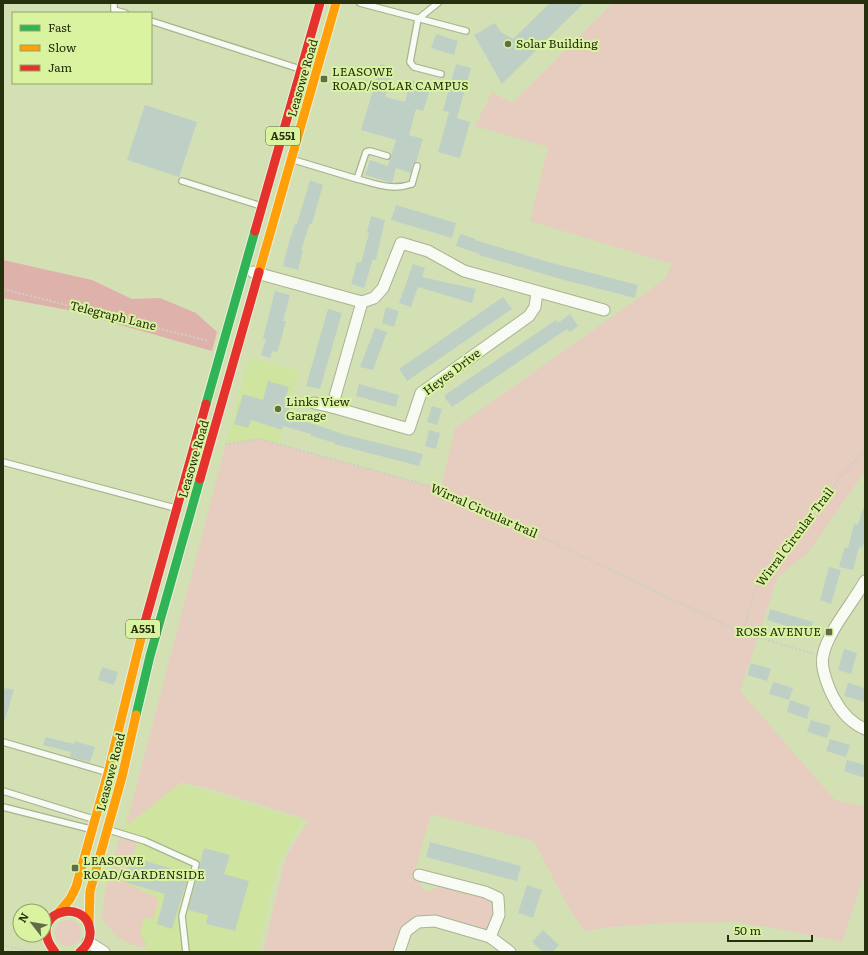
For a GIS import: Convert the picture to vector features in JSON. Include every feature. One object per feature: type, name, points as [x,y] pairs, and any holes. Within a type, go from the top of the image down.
[{"type":"main road","name":"Leasowe Road","points":[[52,951],[45,935],[45,928],[52,916],[59,912],[70,899],[76,887],[108,773],[136,652],[320,3]]},
{"type":"main road","name":"Leasowe Road","points":[[88,942],[90,931],[90,891],[108,830],[138,713],[150,656],[336,3]]},
{"type":"main road","points":[[59,912],[66,910],[77,912],[85,918],[89,924]]},
{"type":"main road","points":[[80,952],[88,942]]},
{"type":"street","points":[[245,269],[362,302],[374,298],[383,288],[400,244],[428,251],[464,270],[604,310]]},
{"type":"street","name":"Heyes Drive","points":[[332,407],[409,430],[421,393],[525,319],[535,308],[537,292]]},
{"type":"street","points":[[314,403],[332,407],[362,302]]},
{"type":"street","points":[[865,582],[841,618],[822,657],[829,691],[841,711],[851,721],[865,729]]},
{"type":"street","points":[[419,875],[486,892],[498,898],[499,915],[490,936]]},
{"type":"street","points":[[399,952],[406,931],[418,922],[435,921],[490,936],[510,952]]},
{"type":"street","points":[[88,942],[104,952]]},
{"type":"lane","points":[[114,3],[114,10],[121,12]]},
{"type":"lane","points":[[360,3],[466,31]]},
{"type":"lane","points":[[438,3],[418,19],[410,62],[414,67],[442,74]]},
{"type":"lane","points":[[152,21],[302,70]]},
{"type":"lane","points":[[357,179],[366,152],[370,151],[386,156]]},
{"type":"lane","points":[[292,159],[323,170],[390,188],[412,184],[417,166]]},
{"type":"lane","points":[[182,181],[263,207]]},
{"type":"lane","points":[[3,462],[177,509]]},
{"type":"lane","points":[[3,742],[108,773]]},
{"type":"lane","points":[[3,791],[95,820]]},
{"type":"lane","points":[[3,807],[92,830]]},
{"type":"lane","points":[[108,830],[145,841],[196,864],[182,916],[186,952]]},
{"type":"path","name":"Telegraph Lane","points":[[3,289],[224,344]]},
{"type":"path","name":"Wirral Circular trail","points":[[210,446],[260,439],[441,489],[743,633],[822,657]]},
{"type":"path","name":"Wirral Circular Trail","points":[[743,633],[754,592],[782,553],[813,516],[841,476],[865,451]]},
{"type":"path","points":[[3,944],[33,952]]},
{"type":"shaded area","points":[[613,3],[865,3],[865,471],[808,553],[778,576],[740,691],[835,800],[865,807],[865,872],[842,942],[781,929],[735,922],[668,923],[610,927],[584,931],[567,905],[534,841],[431,814],[413,878],[420,881],[422,888],[429,892],[441,884],[490,898],[495,913],[488,930],[452,920],[428,917],[417,919],[406,925],[397,936],[393,952],[263,952],[286,856],[309,820],[208,788],[182,782],[126,826],[226,444],[260,439],[441,489],[455,428],[665,279],[672,264],[530,221],[548,147],[475,126],[492,92],[512,103]]},
{"type":"shaded area","points":[[3,260],[92,280],[132,299],[160,298],[196,313],[217,332],[212,351],[68,310],[3,298]]},
{"type":"shaded area","points":[[249,358],[299,371],[279,443],[260,439],[226,444]]},
{"type":"shaded area","points":[[140,772],[303,820],[276,869],[258,952],[155,952],[118,938],[102,919],[105,893]]},
{"type":"shaded area","points":[[120,837],[137,843],[125,882],[159,899],[153,919],[144,918],[140,935],[147,944],[142,948],[118,938],[102,919],[105,893]]},
{"type":"shaded area","points":[[68,920],[77,924],[81,933],[77,942],[68,946],[59,942],[55,933],[59,924]]},
{"type":"building","name":"Solar Building","points":[[550,3],[584,3],[502,84],[474,35],[495,23],[501,32],[513,39]]},
{"type":"building","points":[[436,34],[458,41],[454,55],[431,48]]},
{"type":"building","points":[[381,64],[393,68],[385,97],[405,102],[411,80],[431,86],[423,111],[416,109],[409,135],[423,139],[416,162],[413,164],[411,173],[396,168],[392,183],[365,175],[370,160],[388,166],[396,140],[361,130]]},
{"type":"building","points":[[456,64],[471,68],[457,118],[470,122],[460,158],[438,152],[449,112],[443,111]]},
{"type":"building","points":[[145,105],[197,122],[179,177],[127,160]]},
{"type":"building","points":[[310,180],[323,185],[312,224],[310,223],[301,250],[303,251],[298,270],[283,266],[289,242],[295,224],[297,224]]},
{"type":"building","points":[[396,205],[456,223],[452,238],[391,220]]},
{"type":"building","points":[[371,216],[385,220],[376,260],[373,259],[364,288],[351,284],[357,262],[361,263],[369,233],[367,232]]},
{"type":"building","points":[[460,234],[476,239],[475,240],[552,263],[638,285],[635,298],[564,280],[479,255],[480,254],[456,246]]},
{"type":"building","points":[[413,264],[425,268],[422,277],[476,289],[472,303],[418,287],[411,307],[399,303]]},
{"type":"building","points":[[275,291],[290,295],[283,321],[286,321],[280,343],[277,352],[272,351],[270,358],[261,355],[266,339],[263,338]]},
{"type":"building","points":[[503,297],[512,309],[407,381],[399,369]]},
{"type":"building","points":[[386,307],[399,311],[394,327],[382,323]]},
{"type":"building","points":[[328,309],[342,313],[320,389],[306,386]]},
{"type":"building","points":[[570,314],[578,326],[570,332],[567,329],[452,407],[445,398],[445,395],[556,320],[558,323]]},
{"type":"building","points":[[375,328],[387,332],[373,370],[360,367]]},
{"type":"building","points":[[268,381],[289,387],[284,403],[290,405],[287,415],[346,435],[423,454],[419,466],[334,444],[335,443],[311,436],[311,434],[283,426],[282,430],[251,420],[248,428],[234,424],[243,394],[263,400]]},
{"type":"building","points":[[359,384],[399,395],[396,407],[356,396]]},
{"type":"building","points":[[432,406],[442,409],[437,425],[427,422]]},
{"type":"building","points":[[429,430],[440,433],[436,449],[425,446]]},
{"type":"building","points":[[863,508],[865,509],[865,538],[862,548],[859,547],[853,570],[839,567],[845,547],[848,548],[854,524],[858,525]]},
{"type":"building","points":[[829,567],[841,570],[831,604],[820,600]]},
{"type":"building","points":[[770,609],[813,622],[809,633],[767,620]]},
{"type":"building","points":[[844,649],[857,653],[851,674],[838,670]]},
{"type":"building","points":[[751,663],[771,669],[767,681],[747,675]]},
{"type":"building","points":[[102,667],[118,672],[114,685],[98,680]]},
{"type":"building","points":[[773,682],[793,688],[789,700],[769,694]]},
{"type":"building","points":[[848,683],[865,688],[865,702],[844,696]]},
{"type":"building","points":[[5,688],[14,690],[5,720],[3,720],[3,694]]},
{"type":"building","points":[[790,700],[810,707],[807,719],[787,712]]},
{"type":"building","points":[[811,720],[831,726],[827,738],[807,732]]},
{"type":"building","points":[[46,737],[74,744],[74,741],[95,747],[90,762],[70,757],[71,752],[43,745]]},
{"type":"building","points":[[830,739],[850,745],[846,757],[826,751]]},
{"type":"building","points":[[847,760],[865,765],[865,778],[844,771]]},
{"type":"building","points":[[430,842],[521,866],[517,881],[426,857]]},
{"type":"building","points":[[204,848],[230,855],[224,874],[249,881],[235,931],[206,924],[208,915],[188,910]]},
{"type":"building","points":[[132,857],[189,874],[172,929],[157,924],[165,894],[125,882]]},
{"type":"building","points":[[527,885],[542,890],[533,918],[518,913]]},
{"type":"building","points":[[543,930],[559,945],[553,952],[543,952],[532,942]]},
{"type":"traffic: fast","points":[[206,404],[255,231]]},
{"type":"traffic: fast","points":[[136,715],[150,656],[200,479]]},
{"type":"traffic: slow","points":[[259,272],[336,3]]},
{"type":"traffic: slow","points":[[59,912],[70,899],[76,887],[108,773],[145,622]]},
{"type":"traffic: slow","points":[[89,924],[90,891],[122,777],[136,715]]},
{"type":"traffic: jam","points":[[255,231],[320,3]]},
{"type":"traffic: jam","points":[[200,479],[259,272]]},
{"type":"traffic: jam","points":[[145,622],[206,404]]},
{"type":"traffic: jam","points":[[55,952],[47,938],[47,927],[51,918],[59,913],[69,911],[79,913],[86,920],[90,931],[88,943],[80,952]]},
{"type":"place","name":"Solar Building","points":[[508,44]]},
{"type":"place","name":"LEASOWE ROAD/SOLAR CAMPUS","points":[[324,79]]},
{"type":"place","name":"Links View Garage","points":[[278,409]]},
{"type":"place","name":"ROSS AVENUE","points":[[829,632]]},
{"type":"place","name":"LEASOWE ROAD/GARDENSIDE","points":[[75,868]]}]
